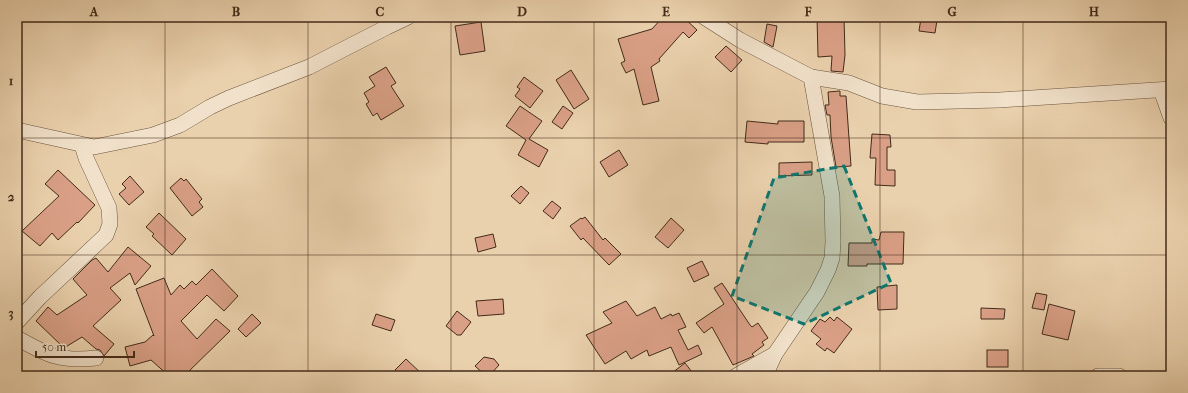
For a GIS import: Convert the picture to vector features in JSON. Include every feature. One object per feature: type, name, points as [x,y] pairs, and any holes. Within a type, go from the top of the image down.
[{"type":"street","points":[[17,130],[94,147],[124,142],[168,130],[229,98],[309,67],[408,17]]},
{"type":"street","points":[[704,17],[740,40],[811,77],[849,83],[882,96],[917,102],[1000,100],[1166,90],[1171,118]]},
{"type":"street","points":[[765,376],[775,354],[817,292],[832,258],[832,196],[811,77]]},
{"type":"street","points":[[17,322],[40,297],[106,235],[110,224],[109,208],[86,158],[82,145]]},
{"type":"street","points":[[17,338],[50,356],[62,359],[78,360],[96,358]]},
{"type":"street","points":[[736,376],[775,354]]},
{"type":"street","points":[[1098,376],[1119,376]]},
{"type":"highlighted area","points":[[844,166],[891,283],[804,324],[732,296],[774,178]]},
{"type":"building","points":[[663,17],[683,17],[697,30],[689,38],[683,32],[659,59],[660,61],[651,67],[659,101],[643,105],[634,69],[626,73],[621,63],[625,61],[618,39],[652,29]]},
{"type":"building","points":[[817,17],[844,17],[845,55],[843,72],[831,71],[832,56],[818,57]]},
{"type":"building","points":[[921,18],[937,20],[935,33],[919,31]]},
{"type":"building","points":[[481,22],[485,51],[460,55],[455,26]]},
{"type":"building","points":[[767,24],[777,26],[773,47],[764,42]]},
{"type":"building","points":[[726,46],[742,60],[731,72],[715,57]]},
{"type":"building","points":[[386,67],[396,83],[391,86],[404,106],[381,120],[377,113],[373,116],[366,104],[369,102],[364,93],[375,86],[369,77]]},
{"type":"building","points":[[571,70],[589,99],[574,109],[556,80]]},
{"type":"building","points":[[524,77],[543,91],[530,108],[515,96],[520,89],[517,87]]},
{"type":"building","points":[[840,91],[840,96],[846,96],[851,166],[836,167],[831,137],[830,115],[827,115],[825,105],[829,105],[828,92]]},
{"type":"building","points":[[520,106],[542,121],[529,139],[548,150],[539,167],[518,155],[526,140],[506,126]]},
{"type":"building","points":[[563,106],[573,113],[562,129],[552,122]]},
{"type":"building","points":[[747,121],[778,124],[778,121],[804,121],[804,142],[768,142],[768,144],[745,142]]},
{"type":"building","points":[[872,134],[890,135],[891,147],[887,147],[887,170],[895,170],[895,186],[875,185],[876,158],[870,158]]},
{"type":"building","points":[[619,150],[628,165],[609,177],[600,162]]},
{"type":"building","points":[[812,162],[812,175],[779,176],[779,163]]},
{"type":"building","points":[[58,170],[95,205],[78,223],[77,222],[58,240],[52,233],[40,246],[22,231],[59,196],[45,184]]},
{"type":"building","points":[[130,176],[144,192],[129,205],[119,194],[126,188],[122,184]]},
{"type":"building","points":[[181,178],[184,181],[186,179],[202,199],[199,202],[203,207],[192,216],[170,188]]},
{"type":"building","points":[[521,186],[529,193],[520,204],[511,196]]},
{"type":"building","points":[[552,201],[561,208],[553,219],[543,211]]},
{"type":"building","points":[[159,213],[186,239],[172,255],[152,236],[154,234],[146,227]]},
{"type":"building","points":[[585,217],[603,240],[605,238],[621,254],[609,265],[583,238],[581,240],[570,226],[581,218],[582,219]]},
{"type":"building","points":[[671,218],[684,230],[668,248],[655,237]]},
{"type":"building","points":[[881,232],[904,232],[903,264],[867,264],[867,266],[848,266],[849,243],[872,243],[872,239],[879,240]]},
{"type":"building","points":[[493,234],[496,247],[478,252],[475,238]]},
{"type":"building","points":[[128,247],[151,266],[135,285],[130,273],[110,288],[121,300],[93,326],[114,344],[104,356],[100,350],[96,349],[82,337],[64,348],[36,321],[48,307],[57,315],[87,295],[73,279],[92,260],[96,258],[108,272]]},
{"type":"building","points":[[702,261],[709,275],[694,282],[687,268]]},
{"type":"building","points":[[212,269],[238,296],[224,311],[207,295],[181,321],[197,339],[216,319],[230,331],[184,376],[169,376],[151,360],[130,366],[125,347],[145,342],[153,335],[154,336],[136,289],[164,278],[171,295],[180,285],[184,289],[192,281],[196,285]]},
{"type":"building","points":[[722,283],[750,325],[752,327],[758,323],[768,338],[762,342],[764,345],[752,354],[754,356],[733,365],[712,327],[704,333],[696,323],[724,304],[714,288]]},
{"type":"building","points":[[897,285],[897,309],[878,310],[877,287]]},
{"type":"building","points":[[1036,293],[1047,295],[1044,310],[1032,308]]},
{"type":"building","points":[[503,299],[504,314],[478,316],[476,301]]},
{"type":"building","points":[[626,301],[637,316],[655,307],[661,319],[671,314],[672,316],[679,313],[686,327],[678,330],[688,350],[698,345],[702,354],[679,365],[671,347],[649,356],[647,350],[631,359],[626,351],[605,364],[586,335],[612,323],[603,312]]},
{"type":"building","points":[[1049,304],[1075,311],[1068,340],[1042,334]]},
{"type":"building","points":[[981,308],[1005,309],[1004,319],[981,319]]},
{"type":"building","points":[[457,311],[471,322],[461,335],[457,335],[446,326]]},
{"type":"building","points":[[252,314],[261,323],[246,337],[238,329]]},
{"type":"building","points":[[376,314],[395,320],[391,331],[372,325]]},
{"type":"building","points":[[830,317],[834,321],[837,317],[852,329],[834,353],[827,348],[825,351],[816,344],[821,339],[811,331],[820,319],[825,322]]},
{"type":"building","points":[[987,350],[1008,350],[1008,367],[987,367]]},
{"type":"building","points":[[484,357],[494,359],[499,365],[489,376],[486,376],[475,366]]},
{"type":"building","points":[[406,359],[424,376],[400,376],[395,370]]},
{"type":"building","points":[[685,363],[692,372],[685,376],[668,376]]}]
